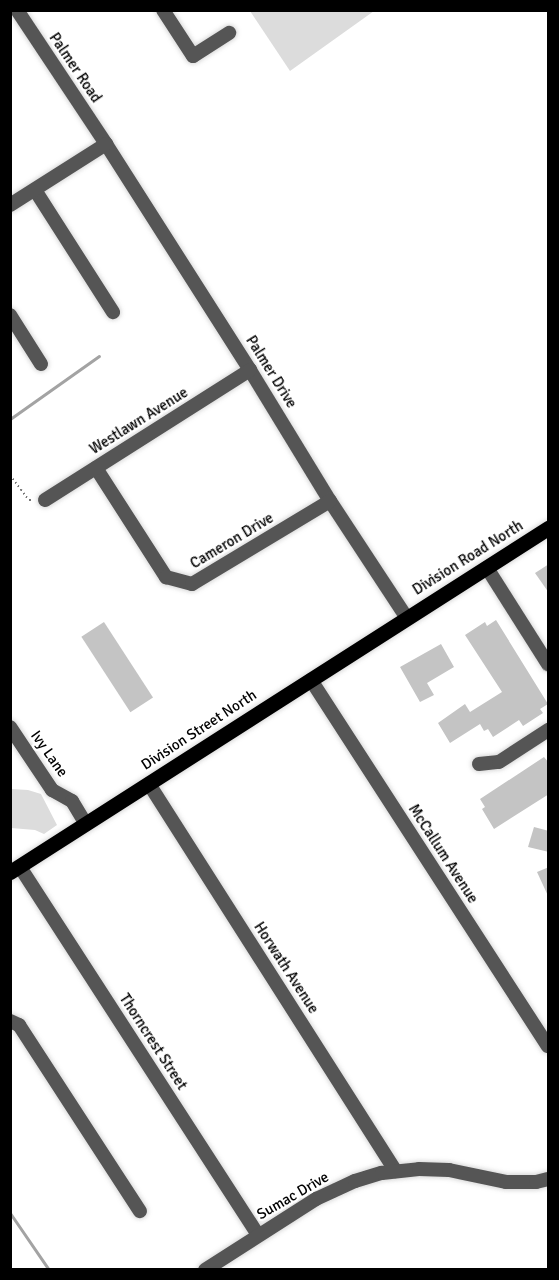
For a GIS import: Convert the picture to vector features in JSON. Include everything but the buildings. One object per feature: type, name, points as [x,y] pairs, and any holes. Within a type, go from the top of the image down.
[{"type":"main road","name":"Division Road North","points":[[407,618],[549,528]]},
{"type":"main road","name":"Division Street North","points":[[15,869],[407,618]]},
{"type":"street","name":"Palmer Road","points":[[17,10],[106,144]]},
{"type":"street","points":[[163,10],[193,56],[229,33]]},
{"type":"street","points":[[10,205],[106,144]]},
{"type":"street","name":"Palmer Drive","points":[[106,144],[250,370],[330,501],[407,618]]},
{"type":"street","points":[[35,190],[113,312]]},
{"type":"street","points":[[10,315],[42,364]]},
{"type":"street","name":"Westlawn Avenue","points":[[45,500],[250,370]]},
{"type":"street","name":"Cameron Drive","points":[[96,468],[166,577],[192,584],[330,501]]},
{"type":"street","points":[[487,568],[549,664]]},
{"type":"street","name":"McCallum Avenue","points":[[311,680],[549,1046]]},
{"type":"street","name":"Ivy Lane","points":[[10,727],[52,790],[72,801],[86,824]]},
{"type":"street","points":[[479,764],[499,762],[549,730]]},
{"type":"street","name":"Horwath Avenue","points":[[149,784],[396,1171]]},
{"type":"street","name":"Thorncrest Street","points":[[15,869],[258,1235]]},
{"type":"street","points":[[10,1021],[19,1025],[140,1211]]},
{"type":"street","name":"Sumac Drive","points":[[205,1269],[316,1199],[355,1181],[396,1171],[449,1170],[506,1182],[536,1182],[549,1179]]},
{"type":"path","points":[[10,475],[29,500],[45,500]]},
{"type":"shaded area","points":[[250,11],[374,11],[290,71]]},
{"type":"shaded area","points":[[11,789],[28,790],[41,794],[57,825],[44,834],[35,830],[11,828]]},
{"type":"waterway","points":[[10,419],[99,356]]},
{"type":"waterway","points":[[10,1213],[49,1270]]}]
